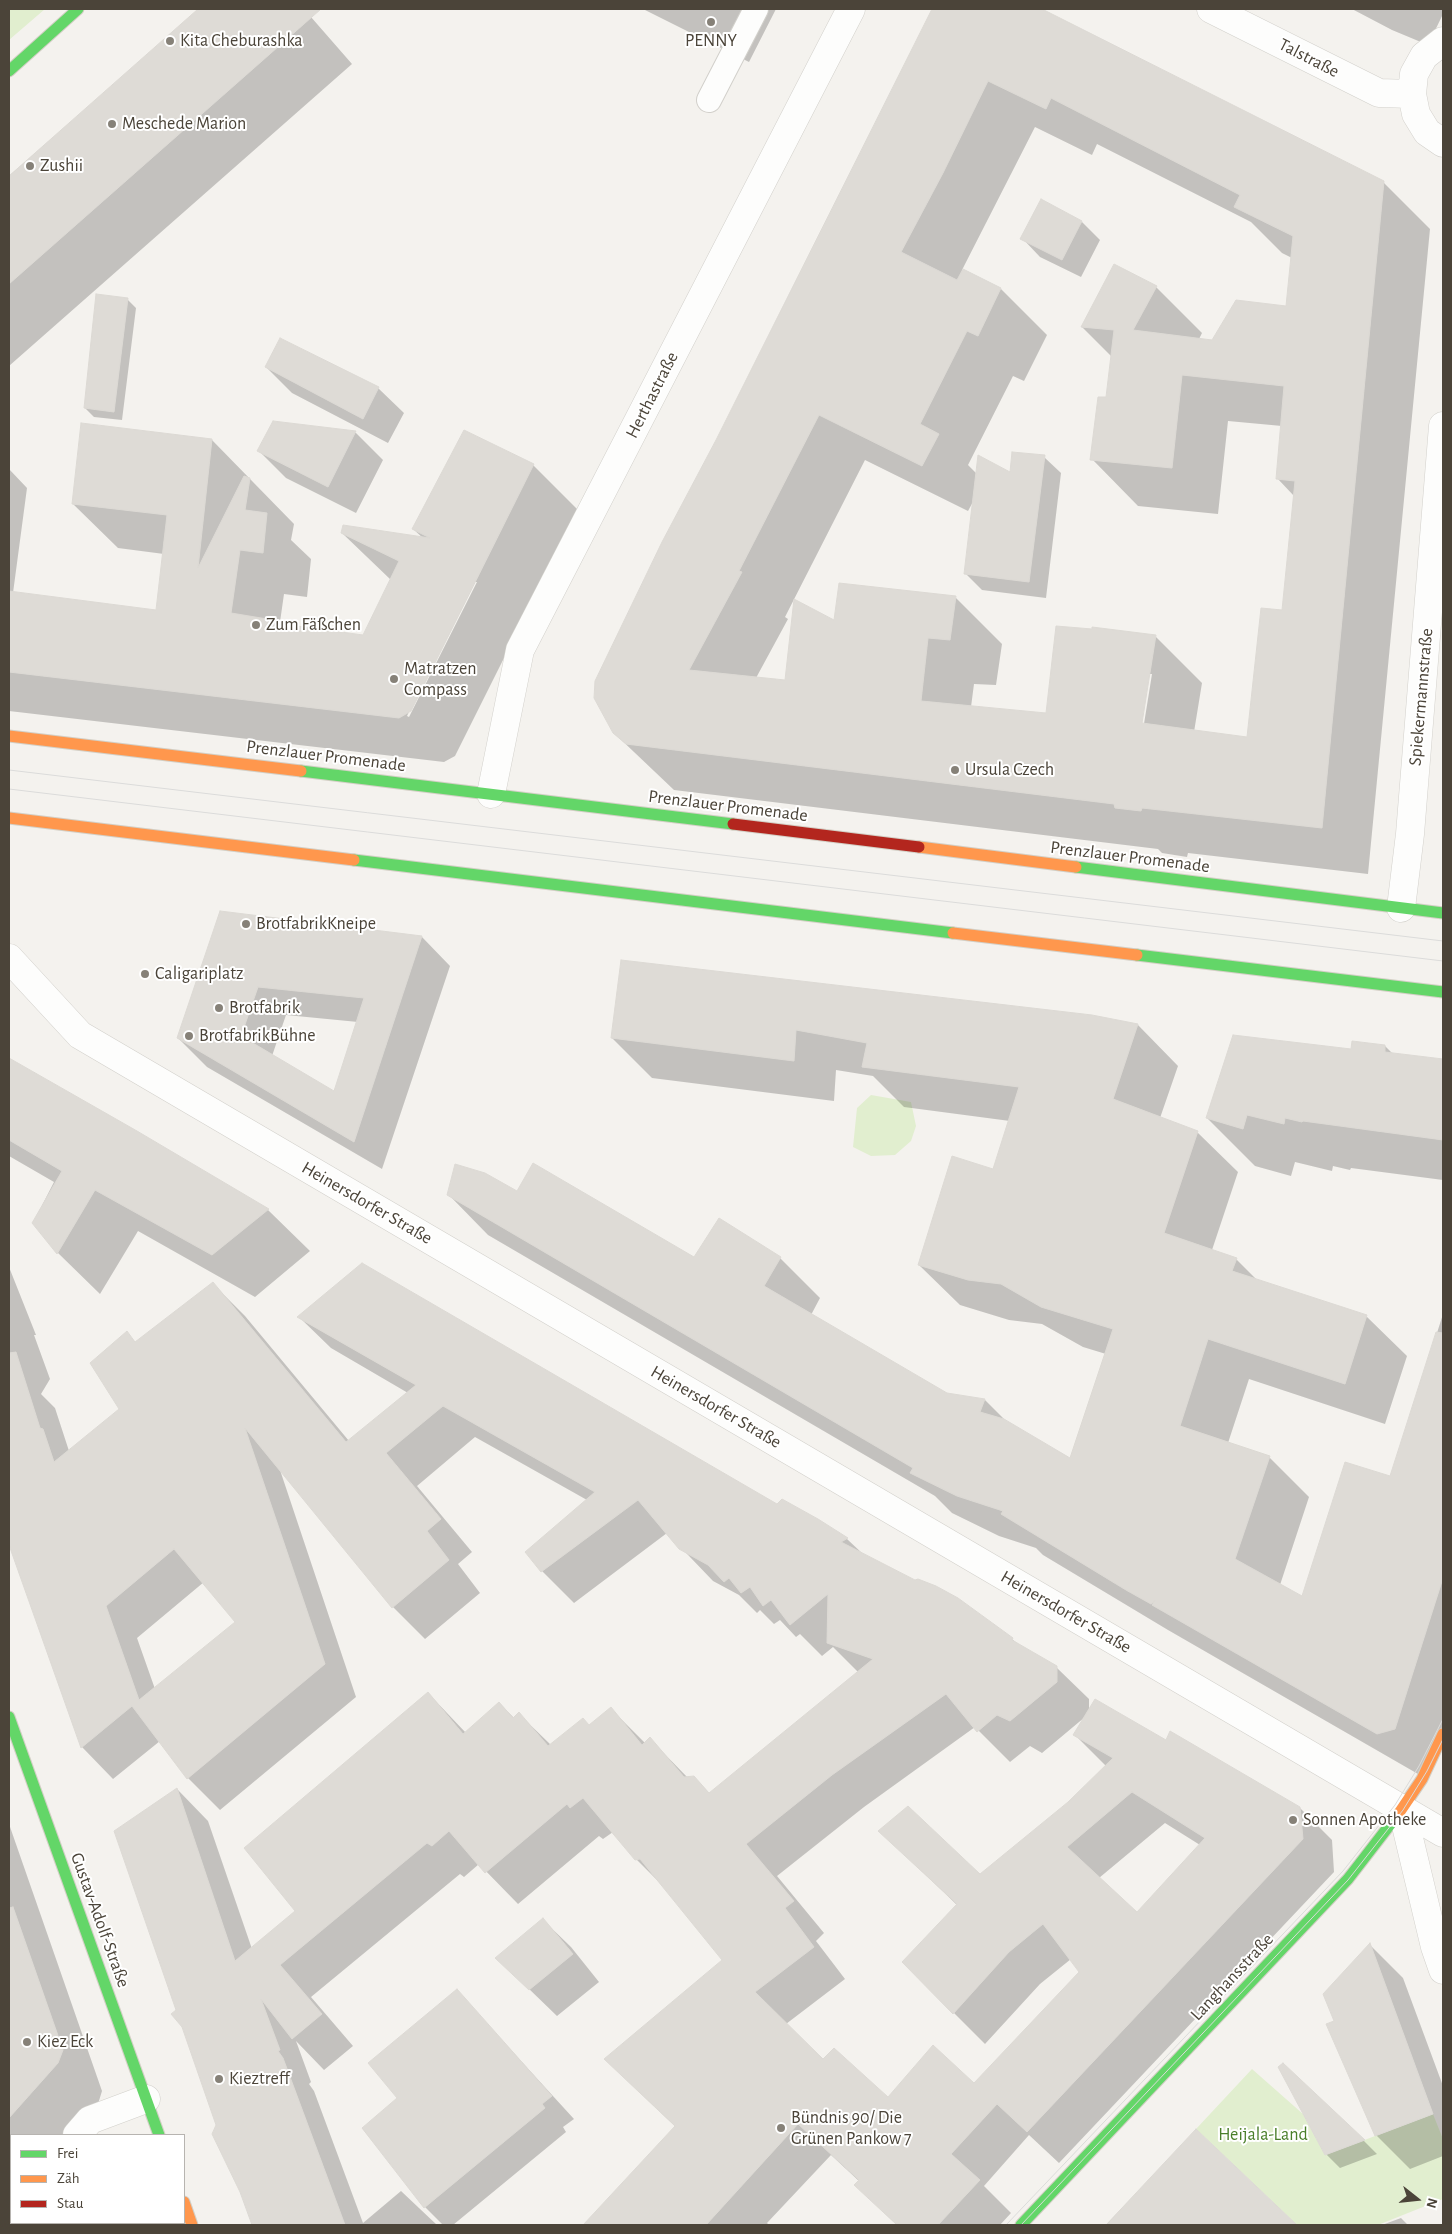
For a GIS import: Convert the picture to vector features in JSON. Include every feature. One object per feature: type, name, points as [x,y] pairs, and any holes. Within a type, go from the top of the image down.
[{"type":"main road","points":[[9,71],[78,9]]},
{"type":"main road","name":"Prenzlauer Promenade","points":[[9,736],[1443,913]]},
{"type":"main road","points":[[9,818],[1443,992]]},
{"type":"main road","name":"Gustav-Adolf-Straße","points":[[9,1717],[160,2134]]},
{"type":"main road","name":"Langhansstraße","points":[[1020,2225],[1348,1879],[1402,1809],[1422,1779],[1443,1734]]},
{"type":"main road","points":[[185,2205],[192,2225]]},
{"type":"street","name":"Herthastraße","points":[[491,794],[520,650],[851,9]]},
{"type":"street","name":"Talstraße","points":[[1211,9],[1379,94],[1412,94]]},
{"type":"street","points":[[1443,41],[1424,56],[1414,74],[1412,94],[1416,114],[1427,132],[1443,144]]},
{"type":"street","name":"Spiekermannstraße","points":[[1401,908],[1410,834],[1443,426]]},
{"type":"street","name":"Heinersdorfer Straße","points":[[9,958],[80,1035],[1443,1832]]},
{"type":"street","points":[[1402,1809],[1435,1947],[1443,1970]]},
{"type":"street","points":[[78,2134],[90,2120],[146,2099]]},
{"type":"lane","points":[[709,100],[756,9]]},
{"type":"green space","points":[[9,9],[45,9],[9,40]]},
{"type":"green space","points":[[871,1095],[911,1102],[916,1126],[911,1141],[895,1155],[871,1156],[853,1147],[857,1108]]},
{"type":"green space","name":"Heijala-Land","points":[[1252,2069],[1303,2114],[1325,2155],[1433,2114],[1443,2139],[1443,2199],[1378,2225],[1297,2225],[1196,2129]]},
{"type":"building","points":[[198,9],[321,9],[9,284],[9,176]]},
{"type":"building","points":[[932,9],[1042,9],[1384,181],[1322,828],[1142,808],[1141,811],[1115,808],[1114,804],[626,744],[613,733],[594,698],[595,681],[662,542],[716,440]],"holes":[[[988,81],[1046,109],[1051,98],[1240,195],[1234,207],[1293,236],[1286,306],[1236,300],[1212,340],[1133,330],[1157,286],[1114,264],[1081,327],[1114,330],[1106,397],[1098,397],[1090,460],[1172,468],[1182,375],[1284,386],[1276,479],[1295,481],[1282,610],[1261,608],[1247,737],[1142,723],[1156,635],[1092,627],[1092,629],[1056,626],[1046,713],[921,701],[928,638],[950,640],[956,596],[839,583],[834,620],[794,599],[785,680],[689,670],[742,572],[739,571],[819,415],[922,466],[939,434],[920,424],[967,331],[978,336],[1001,288],[963,269],[957,280],[901,252],[943,173]]]},
{"type":"building","points":[[1041,199],[1082,221],[1062,260],[1020,239]]},
{"type":"building","points":[[96,294],[128,298],[114,412],[84,408]]},
{"type":"building","points":[[280,338],[379,387],[363,419],[265,367]]},
{"type":"building","points":[[273,421],[356,431],[328,487],[257,451]]},
{"type":"building","points":[[81,423],[212,439],[198,568],[244,476],[250,478],[245,510],[267,513],[263,553],[240,550],[231,613],[291,623],[290,625],[363,635],[399,561],[341,533],[343,525],[430,538],[412,529],[464,430],[534,464],[411,711],[399,718],[9,672],[9,591],[156,610],[167,515],[72,504]]},
{"type":"building","points":[[1012,452],[1045,455],[1029,582],[964,574],[978,455],[1010,472]]},
{"type":"building","points":[[220,911],[422,936],[354,1142],[177,1038]],"holes":[[[258,987],[364,998],[334,1091],[241,1036]]]},
{"type":"building","points":[[621,960],[1092,1015],[1138,1024],[1113,1099],[1198,1131],[1164,1233],[1237,1258],[1232,1271],[1367,1315],[1345,1384],[1208,1339],[1180,1426],[1270,1456],[1235,1559],[1302,1596],[1345,1462],[1390,1476],[1436,1332],[1443,1333],[1443,1578],[1395,1729],[1377,1734],[1152,1605],[1155,1600],[1151,1604],[1126,1590],[1001,1514],[1003,1511],[957,1496],[910,1473],[913,1468],[447,1195],[455,1164],[485,1173],[517,1191],[533,1163],[694,1257],[719,1218],[781,1257],[764,1286],[947,1393],[985,1399],[980,1412],[1004,1419],[1070,1458],[1113,1329],[1041,1307],[1001,1284],[968,1280],[918,1265],[952,1156],[993,1169],[1019,1087],[862,1067],[867,1043],[796,1030],[794,1061],[611,1038]]},
{"type":"building","points":[[1233,1035],[1351,1049],[1352,1041],[1385,1045],[1385,1052],[1443,1059],[1443,1140],[1302,1122],[1285,1118],[1284,1124],[1247,1115],[1243,1129],[1206,1118]]},
{"type":"building","points":[[9,1058],[269,1209],[212,1255],[95,1190],[57,1254],[32,1223],[62,1171],[9,1140]]},
{"type":"building","points":[[362,1263],[777,1504],[782,1499],[818,1519],[848,1538],[841,1542],[915,1580],[918,1579],[936,1586],[958,1598],[1013,1638],[1012,1640],[1057,1666],[1057,1682],[1010,1721],[997,1715],[977,1732],[946,1694],[832,1775],[746,1844],[794,1901],[785,1908],[814,1947],[755,1992],[823,2059],[834,2048],[888,2097],[933,2045],[974,2083],[1079,1972],[1043,1924],[1009,1952],[953,2014],[902,1962],[957,1904],[878,1831],[908,1806],[980,1874],[1068,1802],[1113,1758],[1073,1735],[1095,1699],[1166,1740],[1170,1731],[1300,1807],[1303,1839],[1027,2132],[997,2104],[951,2154],[980,2180],[938,2225],[897,2225],[854,2185],[859,2180],[798,2124],[706,2225],[583,2225],[675,2126],[604,2059],[722,1960],[640,1859],[635,1860],[583,1798],[570,1808],[567,1804],[485,1873],[449,1831],[432,1846],[427,1843],[280,1965],[322,2014],[292,2039],[261,1999],[280,2050],[278,2051],[283,2058],[345,2225],[252,2225],[240,2192],[212,2134],[216,2125],[182,2027],[171,2014],[176,2010],[114,1831],[177,1788],[235,1961],[295,1911],[244,1848],[428,1692],[463,1734],[499,1702],[513,1718],[519,1712],[548,1746],[583,1718],[589,1725],[611,1707],[642,1745],[650,1737],[684,1777],[694,1776],[709,1793],[873,1659],[827,1643],[828,1594],[790,1625],[771,1600],[763,1606],[750,1587],[741,1593],[729,1578],[724,1582],[708,1565],[679,1549],[638,1500],[541,1572],[525,1552],[595,1492],[443,1406],[386,1453],[441,1519],[427,1531],[449,1560],[392,1608],[245,1428],[325,1664],[187,1779],[132,1706],[81,1748],[9,1545],[9,1353],[16,1352],[40,1428],[43,1429],[54,1462],[119,1409],[90,1363],[127,1331],[135,1342],[213,1282],[346,1442],[416,1385],[297,1317]],"holes":[[[174,1549],[235,1622],[139,1700],[106,1606]],[[1132,1792],[1205,1838],[1137,1912],[1067,1847]]]},
{"type":"building","points":[[13,1907],[63,2050],[58,2063],[9,2118],[9,1908]]},
{"type":"building","points":[[543,1918],[573,1954],[529,1990],[495,1958]]},
{"type":"building","points":[[1370,1943],[1433,2114],[1375,2136],[1326,2024],[1334,2021],[1323,1994]]},
{"type":"building","points":[[457,1989],[552,2096],[542,2104],[545,2108],[424,2208],[362,2128],[397,2098],[368,2063]]},
{"type":"building","points":[[1283,2063],[1365,2140],[1325,2155],[1278,2067]]},
{"type":"building","points":[[1196,2129],[1297,2225],[1106,2225]]},
{"type":"tram line","points":[[9,770],[1443,941]]},
{"type":"tram line","points":[[9,789],[1443,961]]},
{"type":"tram line","points":[[1006,2225],[1343,1871],[1395,1805],[1419,1766],[1443,1719]]},
{"type":"tram line","points":[[1021,2225],[1348,1880],[1403,1810],[1427,1771],[1443,1739]]},
{"type":"traffic: fast","points":[[9,71],[78,9]]},
{"type":"traffic: fast","points":[[301,771],[733,824]]},
{"type":"traffic: fast","points":[[354,860],[953,933]]},
{"type":"traffic: fast","points":[[1076,867],[1443,913]]},
{"type":"traffic: fast","points":[[1137,955],[1443,992]]},
{"type":"traffic: fast","points":[[9,1717],[159,2134]]},
{"type":"traffic: fast","points":[[1021,2225],[1348,1879],[1399,1813]]},
{"type":"traffic: slow","points":[[9,736],[301,771]]},
{"type":"traffic: slow","points":[[9,818],[354,860]]},
{"type":"traffic: slow","points":[[919,847],[1076,867]]},
{"type":"traffic: slow","points":[[953,933],[1137,955]]},
{"type":"traffic: slow","points":[[1399,1813],[1422,1779],[1443,1734]]},
{"type":"traffic: slow","points":[[185,2205],[192,2225]]},
{"type":"traffic: jam","points":[[733,824],[919,847]]},
{"type":"place","name":"PENNY","points":[[711,22]]},
{"type":"place","name":"Kita Cheburashka","points":[[170,41]]},
{"type":"place","name":"Meschede Marion","points":[[112,124]]},
{"type":"place","name":"Zushii","points":[[30,166]]},
{"type":"place","name":"Zum Fäßchen","points":[[256,625]]},
{"type":"place","name":"Matratzen Compass","points":[[394,679]]},
{"type":"place","name":"Ursula Czech","points":[[955,770]]},
{"type":"place","name":"BrotfabrikKneipe","points":[[246,924]]},
{"type":"place","name":"Caligariplatz","points":[[145,974]]},
{"type":"place","name":"Brotfabrik","points":[[219,1008]]},
{"type":"place","name":"BrotfabrikBühne","points":[[189,1036]]},
{"type":"place","name":"Sonnen Apotheke","points":[[1293,1820]]},
{"type":"place","name":"Kiez Eck","points":[[27,2042]]},
{"type":"place","name":"Kieztreff","points":[[219,2079]]},
{"type":"place","name":"Bündnis 90/ Die Grünen Pankow 7","points":[[781,2128]]}]
